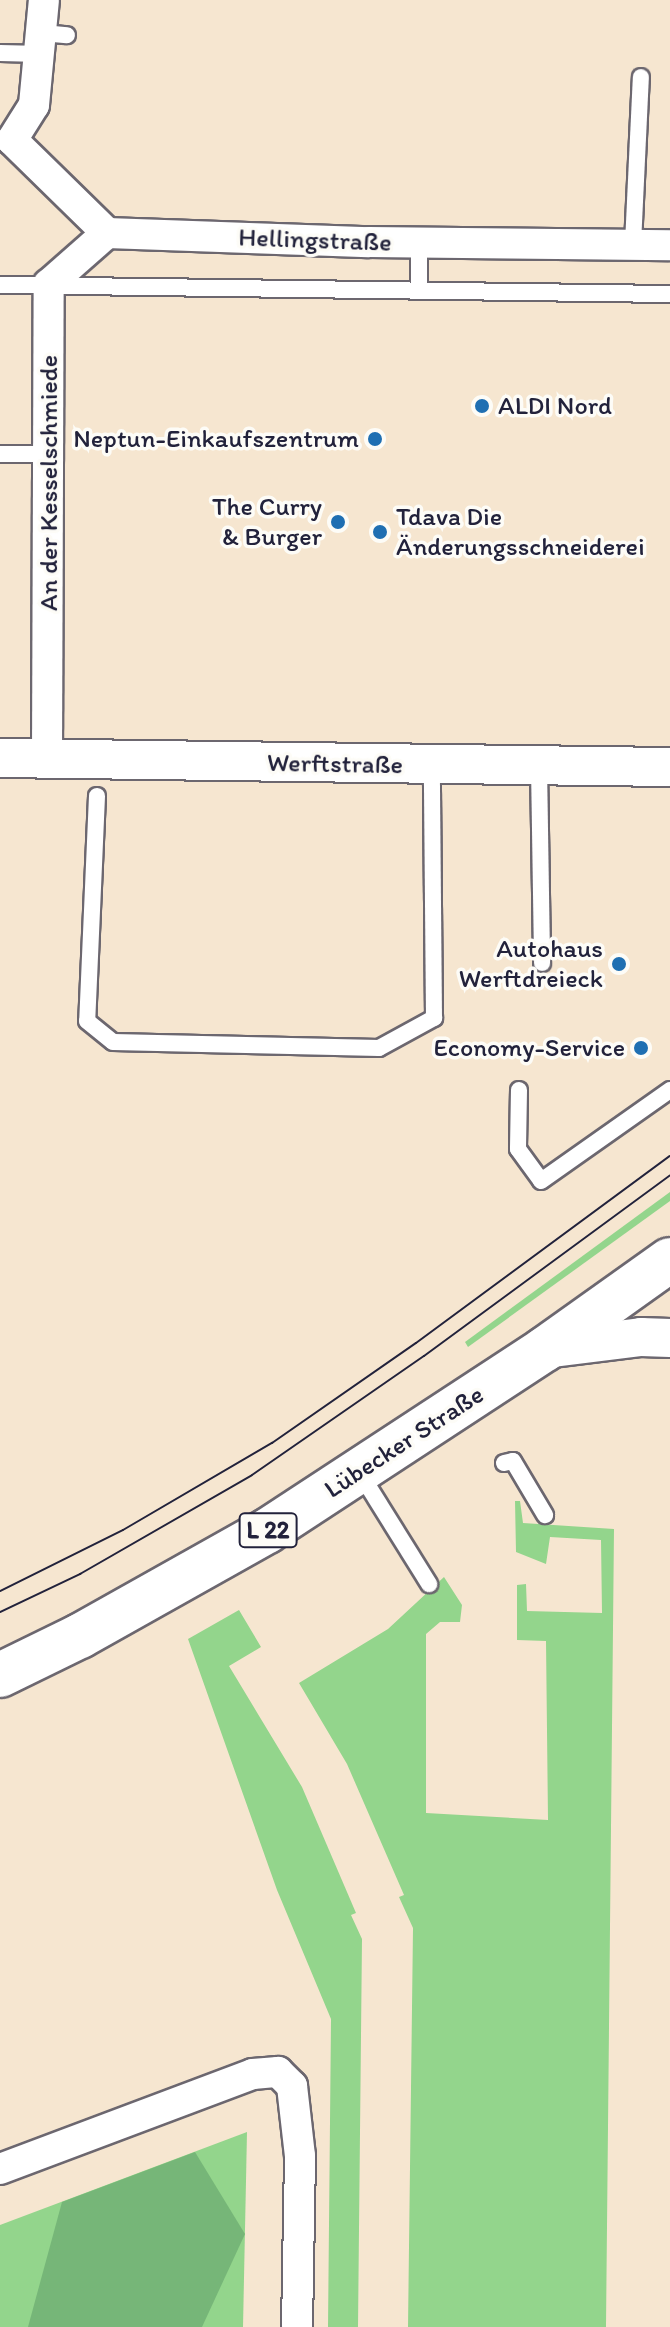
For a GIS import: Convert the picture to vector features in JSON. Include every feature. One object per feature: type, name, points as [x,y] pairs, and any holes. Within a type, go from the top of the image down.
[{"type":"main road","name":"Lübecker Straße","points":[[0,1675],[80,1636],[267,1531],[360,1473],[545,1349],[670,1260]]},
{"type":"street","points":[[44,0],[50,41],[34,105],[6,143],[39,163],[107,233],[49,284]]},
{"type":"street","name":"Hellingstraße","points":[[107,233],[419,243],[670,245]]},
{"type":"street","name":"An der Kesselschmiede","points":[[47,758],[49,284]]},
{"type":"street","name":"Werftstraße","points":[[0,758],[670,767]]},
{"type":"street","points":[[545,1349],[641,1337],[670,1338]]},
{"type":"street","points":[[0,2169],[253,2074],[278,2072],[292,2086],[300,2156],[297,2327]]},
{"type":"lane","points":[[0,53],[50,41]]},
{"type":"lane","points":[[633,244],[641,77]]},
{"type":"lane","points":[[419,243],[419,290]]},
{"type":"lane","points":[[0,285],[670,294]]},
{"type":"lane","points":[[0,454],[49,454]]},
{"type":"lane","points":[[97,796],[87,1021],[113,1042],[379,1048],[434,1018],[432,765]]},
{"type":"lane","points":[[539,766],[542,963]]},
{"type":"lane","points":[[519,1090],[518,1149],[541,1181],[670,1090]]},
{"type":"lane","points":[[504,1463],[513,1461],[545,1515]]},
{"type":"lane","points":[[360,1473],[429,1584]]},
{"type":"green space","points":[[670,1192],[670,1201],[468,1347],[465,1342]]},
{"type":"green space","points":[[515,1501],[520,1501],[523,1523],[614,1529],[606,2327],[408,2327],[413,1928],[399,1897],[404,1895],[347,1764],[299,1683],[388,1629],[444,1577],[462,1605],[460,1622],[440,1622],[426,1634],[426,1813],[548,1820],[546,1641],[517,1640],[517,1585],[526,1584],[527,1611],[602,1613],[601,1540],[550,1537],[546,1564],[516,1552]]},
{"type":"green space","points":[[239,1610],[261,1647],[229,1666],[302,1787],[356,1913],[351,1915],[362,1939],[358,2327],[328,2327],[331,2019],[277,1890],[188,1639]]},
{"type":"green space","points":[[247,2132],[243,2327],[0,2327],[0,2225]]},
{"type":"green space","points":[[195,2152],[245,2234],[202,2327],[28,2327],[62,2202]]},
{"type":"tram line","points":[[0,1591],[123,1530],[272,1443],[416,1343],[670,1156]]},
{"type":"tram line","points":[[0,1612],[80,1574],[252,1475],[424,1356],[670,1175]]},
{"type":"place","name":"ALDI Nord","points":[[482,406]]},
{"type":"place","name":"Neptun-Einkaufszentrum","points":[[375,439]]},
{"type":"place","name":"The Curry & Burger","points":[[338,522]]},
{"type":"place","name":"Tdava Die Änderungsschneiderei","points":[[380,532]]},
{"type":"place","name":"Autohaus Werftdreieck","points":[[619,964]]},
{"type":"place","name":"Economy-Service","points":[[641,1048]]}]
